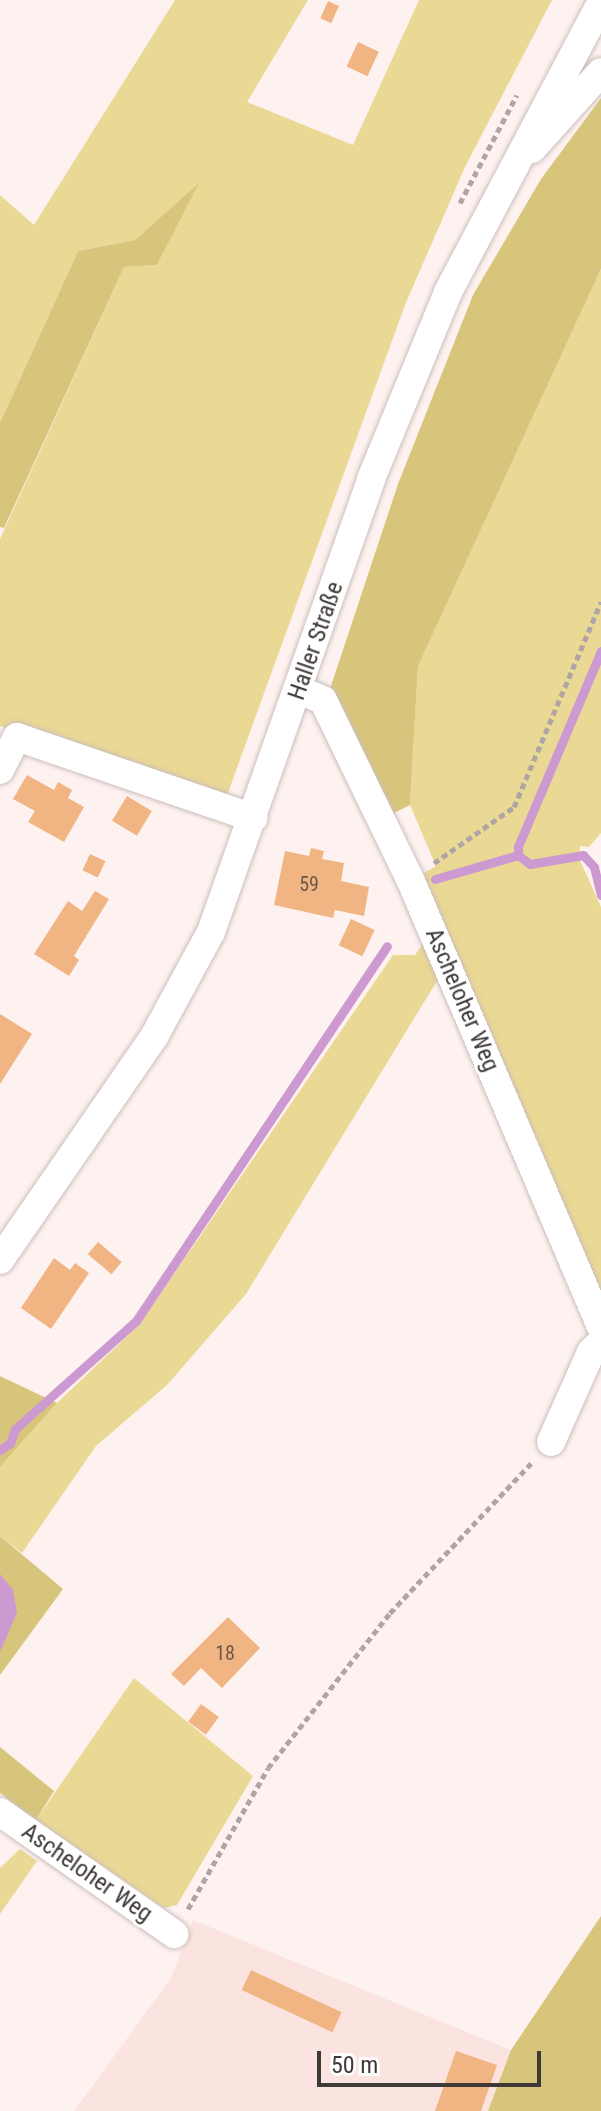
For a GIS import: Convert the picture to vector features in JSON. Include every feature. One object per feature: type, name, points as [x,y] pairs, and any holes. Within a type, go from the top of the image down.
[{"type":"street","name":"Haller Straße","points":[[0,1260],[155,1035],[211,932],[254,818],[371,479],[448,292],[601,3]]},
{"type":"street","points":[[509,172],[601,72]]},
{"type":"street","name":"Ascheloher Weg","points":[[299,690],[323,700],[410,879],[601,1327]]},
{"type":"street","points":[[0,770],[17,737],[254,818]]},
{"type":"street","points":[[551,1442],[591,1352],[601,1342]]},
{"type":"street","name":"Ascheloher Weg","points":[[0,1812],[174,1934]]},
{"type":"path","points":[[410,879],[514,807],[601,602]]},
{"type":"path","points":[[174,1934],[268,1768],[390,1613],[551,1442]]},
{"type":"shaded area","points":[[175,0],[308,0],[247,102],[353,145],[419,0],[552,0],[465,167],[405,305],[225,801],[0,726],[0,539],[124,267],[157,265],[197,186],[135,240],[78,251],[0,423],[0,195],[34,225]]},
{"type":"shaded area","points":[[601,98],[601,269],[418,666],[410,805],[390,815],[330,689],[398,484],[473,295],[541,179]]},
{"type":"shaded area","points":[[199,183],[157,265],[124,267],[4,528],[0,527],[0,423],[78,251],[135,240]]},
{"type":"shaded area","points":[[601,269],[601,833],[589,847],[580,846],[579,858],[601,907],[601,1300],[419,876],[436,866],[410,805],[418,666]]},
{"type":"shaded area","points":[[425,941],[440,976],[246,1294],[167,1385],[96,1446],[22,1553],[0,1536],[0,1467],[57,1403],[139,1325],[393,955],[415,955]]},
{"type":"shaded area","points":[[0,1376],[57,1403],[0,1467]]},
{"type":"shaded area","points":[[0,1536],[63,1589],[0,1675]]},
{"type":"shaded area","points":[[0,1574],[13,1590],[17,1613],[0,1652]]},
{"type":"shaded area","points":[[134,1678],[253,1776],[177,1905],[164,1908],[36,1820]]},
{"type":"shaded area","points":[[0,1747],[54,1791],[36,1820],[0,1793]]},
{"type":"shaded area","points":[[20,1849],[37,1861],[0,1914],[0,1868]]},
{"type":"shaded area","points":[[601,1916],[601,2111],[488,2111],[511,2050]]},
{"type":"shaded area","points":[[193,1920],[511,2050],[488,2111],[74,2111],[171,1978]]},
{"type":"building","points":[[328,1],[339,6],[331,23],[320,18]]},
{"type":"building","points":[[358,42],[379,52],[367,76],[347,66]]},
{"type":"building","points":[[27,775],[54,790],[58,782],[72,790],[68,798],[84,807],[64,842],[28,822],[35,811],[13,799]]},
{"type":"building","points":[[127,796],[152,811],[137,836],[112,821]]},
{"type":"building","points":[[311,848],[324,851],[322,859],[344,863],[341,881],[369,887],[364,916],[335,910],[333,918],[274,905],[285,851],[309,856]]},
{"type":"building","points":[[90,854],[105,861],[98,877],[82,870]]},
{"type":"building","points":[[95,891],[109,899],[74,956],[79,960],[69,976],[34,954],[68,901],[82,911]]},
{"type":"building","points":[[351,919],[375,930],[362,956],[339,945]]},
{"type":"building","points":[[0,1014],[32,1034],[0,1084]]},
{"type":"building","points":[[98,1242],[122,1262],[111,1274],[88,1254]]},
{"type":"building","points":[[54,1258],[70,1270],[75,1263],[89,1273],[51,1329],[21,1308]]},
{"type":"building","points":[[228,1617],[260,1648],[222,1688],[201,1668],[184,1686],[171,1674]]},
{"type":"building","points":[[201,1704],[219,1717],[206,1735],[188,1722]]},
{"type":"building","points":[[251,1970],[342,2012],[332,2032],[242,1990]]},
{"type":"building","points":[[456,2051],[497,2065],[481,2111],[435,2111]]},
{"type":"waterway","points":[[601,651],[518,847],[518,855],[530,864],[583,855],[594,867],[601,895]]},
{"type":"waterway","points":[[435,879],[518,855]]},
{"type":"waterway","points":[[0,1450],[10,1443],[15,1429],[136,1321],[387,946]]}]
